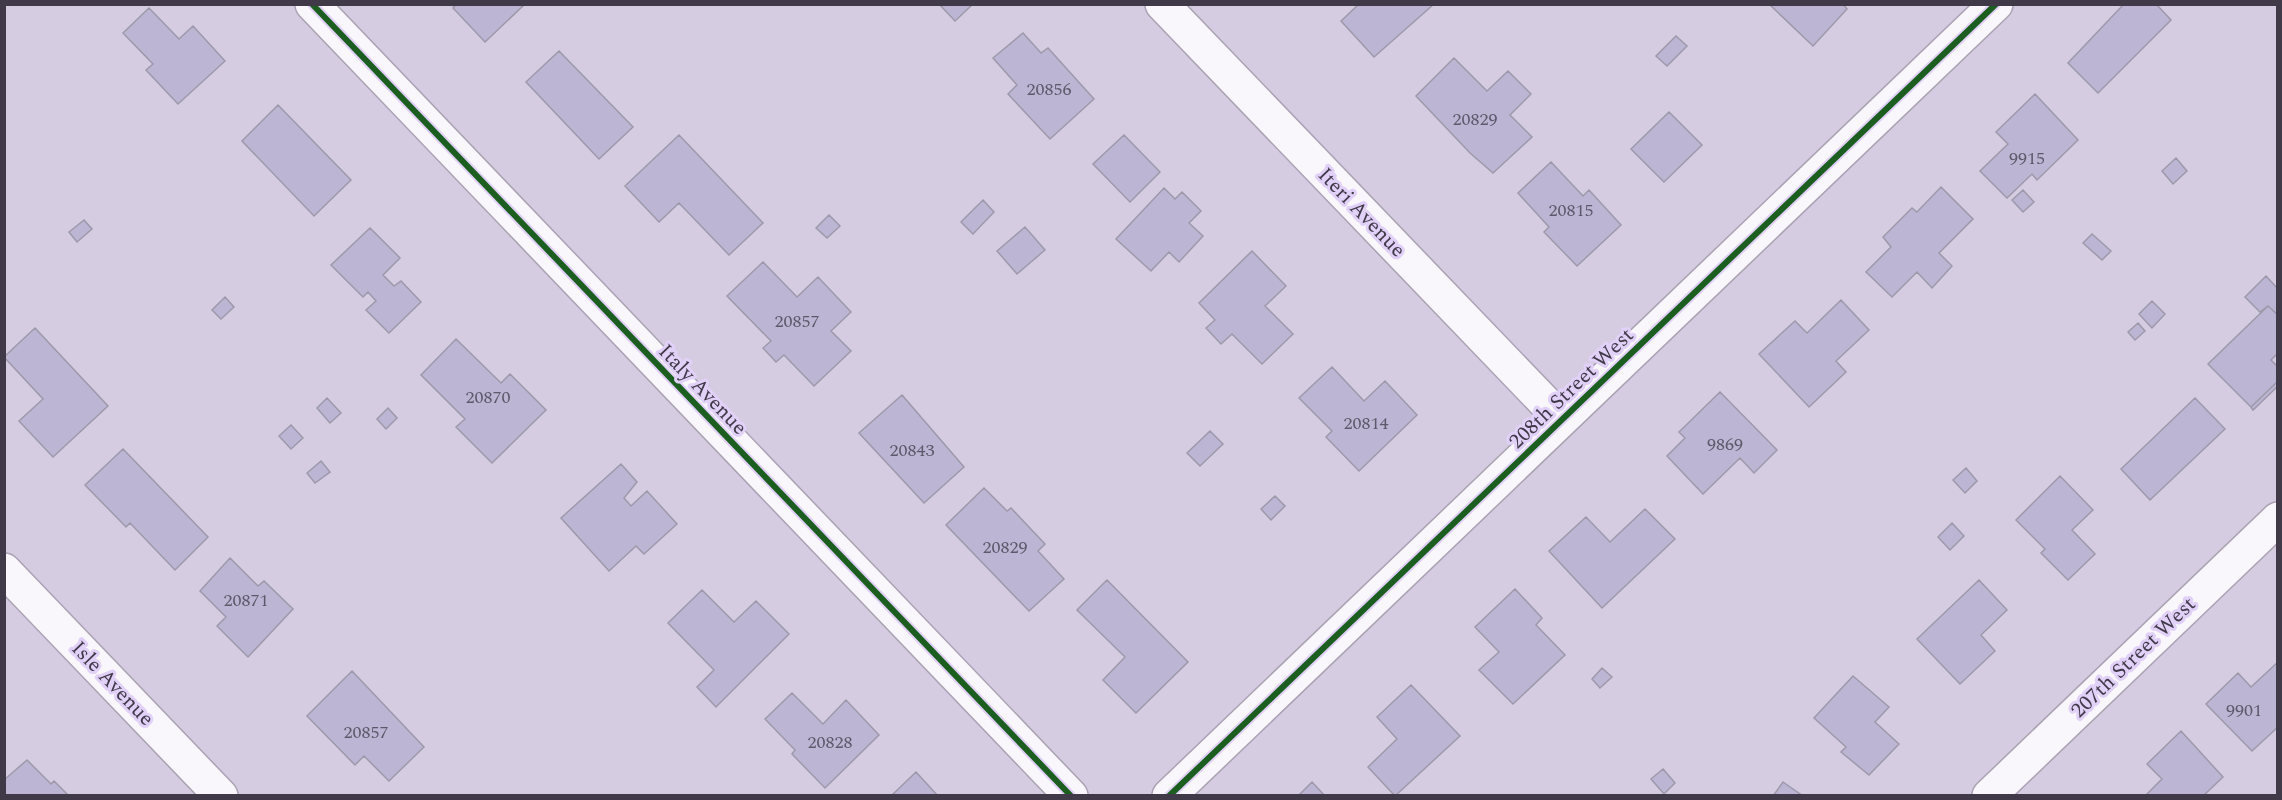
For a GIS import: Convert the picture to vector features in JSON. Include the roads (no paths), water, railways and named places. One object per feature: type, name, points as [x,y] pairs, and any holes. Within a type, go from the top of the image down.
[{"type":"street","name":"Italy Avenue","points":[[312,4],[1071,795]]},
{"type":"street","name":"Iteri Avenue","points":[[1162,4],[1561,419]]},
{"type":"street","name":"208th Street West","points":[[1169,795],[1996,4]]},
{"type":"street","name":"207th Street West","points":[[1989,795],[2277,519]]},
{"type":"street","name":"Isle Avenue","points":[[4,570],[221,795]]}]
